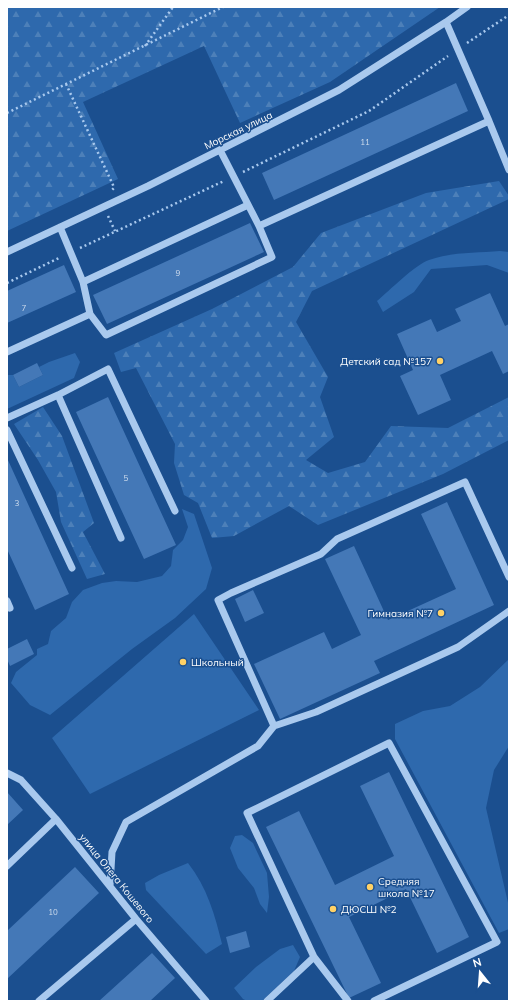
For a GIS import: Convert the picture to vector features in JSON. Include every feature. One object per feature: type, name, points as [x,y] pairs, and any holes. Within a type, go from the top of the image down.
[{"type":"street","name":"Морская улица","points":[[7,252],[104,207],[339,90],[467,7]]},
{"type":"street","points":[[446,22],[490,121],[509,170]]},
{"type":"street","points":[[259,226],[490,121]]},
{"type":"street","points":[[60,227],[83,282],[90,314],[106,335],[272,257],[259,226],[220,150]]},
{"type":"street","points":[[83,282],[248,205]]},
{"type":"street","points":[[7,352],[90,314]]},
{"type":"street","points":[[7,418],[58,395],[108,369],[175,511]]},
{"type":"street","points":[[58,395],[121,538]]},
{"type":"street","points":[[7,430],[72,568]]},
{"type":"street","points":[[274,726],[218,600],[321,554],[337,539],[464,482],[509,577]]},
{"type":"street","points":[[7,601],[10,608]]},
{"type":"street","points":[[110,886],[112,852],[126,822],[258,746],[274,726],[316,712],[458,647],[509,611]]},
{"type":"street","points":[[348,1001],[314,957],[247,813],[389,743],[497,942],[374,1001]]},
{"type":"street","name":"улица Олега Кошевого","points":[[7,773],[21,780],[56,819],[136,918],[206,1001]]},
{"type":"street","points":[[7,866],[56,819]]},
{"type":"street","points":[[39,1001],[136,918]]},
{"type":"street","points":[[267,1001],[314,957]]},
{"type":"path","points":[[144,46],[173,7]]},
{"type":"path","points":[[7,113],[223,7]]},
{"type":"path","points":[[458,49],[509,15]]},
{"type":"path","points":[[66,84],[114,188],[101,198],[115,231]]},
{"type":"green space","points":[[7,7],[440,7],[330,82],[240,123],[204,46],[83,102],[118,179],[7,231]]},
{"type":"green space","points":[[499,181],[509,196],[509,199],[312,291],[296,322],[328,377],[320,397],[334,437],[306,460],[328,473],[365,462],[391,426],[448,428],[509,397],[509,440],[443,474],[318,525],[289,506],[234,536],[212,538],[198,503],[184,495],[174,463],[175,444],[136,368],[121,372],[114,353],[212,309],[293,267],[321,233],[426,193]]},
{"type":"green space","points":[[500,251],[509,252],[509,273],[487,265],[431,269],[414,292],[383,312],[377,301],[410,272],[424,262],[437,257],[455,254]]},
{"type":"green space","points":[[75,353],[80,362],[74,378],[7,409],[7,375],[13,375],[19,387],[43,375],[39,367]]},
{"type":"green space","points":[[43,407],[62,436],[94,523],[83,532],[105,574],[87,579],[61,522],[56,492],[38,460],[14,424]]},
{"type":"green space","points":[[182,509],[194,514],[212,568],[206,589],[175,618],[132,649],[50,715],[30,705],[11,683],[16,672],[37,655],[37,649],[48,644],[51,631],[66,618],[72,602],[83,590],[102,583],[116,581],[137,582],[162,576],[171,566],[173,550],[183,540],[188,527]]},
{"type":"green space","name":"Школьный","points":[[194,614],[259,710],[90,794],[52,738]]},
{"type":"green space","points":[[509,659],[509,746],[494,770],[486,808],[509,907],[509,929],[499,933],[395,739],[395,724],[423,711],[450,706],[480,687]]},
{"type":"green space","points":[[242,835],[253,843],[267,873],[269,897],[267,913],[260,904],[254,888],[238,868],[230,848],[235,836]]},
{"type":"green space","points":[[188,863],[195,872],[210,902],[222,944],[206,954],[146,890],[145,883],[159,875]]},
{"type":"green space","points":[[293,945],[300,957],[294,971],[263,1000],[247,1001],[243,999],[234,988],[256,967],[280,949]]},
{"type":"building","points":[[456,83],[468,111],[274,200],[262,173]]},
{"type":"building","points":[[250,223],[264,252],[107,324],[93,295]]},
{"type":"building","points":[[64,265],[76,292],[7,323],[7,291]]},
{"type":"building","name":"Детский сад №157","points":[[490,293],[505,326],[509,324],[509,371],[503,374],[492,351],[440,375],[451,400],[418,415],[400,376],[413,370],[397,334],[431,319],[437,332],[461,321],[455,309]]},
{"type":"building","points":[[37,363],[43,375],[19,387],[13,375]]},
{"type":"building","points":[[108,397],[176,545],[144,559],[76,412]]},
{"type":"building","points":[[7,458],[69,594],[35,610],[7,549]]},
{"type":"building","name":"Гимназия №7","points":[[447,502],[494,605],[374,661],[380,673],[280,719],[254,664],[324,632],[332,649],[361,635],[325,559],[354,546],[388,620],[456,589],[421,514]]},
{"type":"building","points":[[253,590],[264,613],[245,622],[235,599]]},
{"type":"building","points":[[27,639],[34,654],[10,666],[7,659],[7,649]]},
{"type":"building","name":"Средняя школа №17","points":[[389,772],[469,937],[437,953],[406,889],[349,917],[381,983],[349,998],[266,827],[299,811],[335,885],[394,856],[360,786]]},
{"type":"building","points":[[7,792],[23,810],[7,825]]},
{"type":"building","points":[[75,867],[99,893],[7,979],[7,931]]},
{"type":"building","points":[[246,931],[250,947],[230,953],[226,937]]},
{"type":"building","points":[[152,953],[175,978],[150,1001],[99,1001]]},
{"type":"place","name":"Детский сад №157","points":[[440,361]]},
{"type":"place","name":"Гимназия №7","points":[[441,613]]},
{"type":"place","name":"Школьный","points":[[183,662]]},
{"type":"place","name":"Средняя школа №17","points":[[370,887]]},
{"type":"place","name":"ДЮСШ №2","points":[[333,909]]}]
